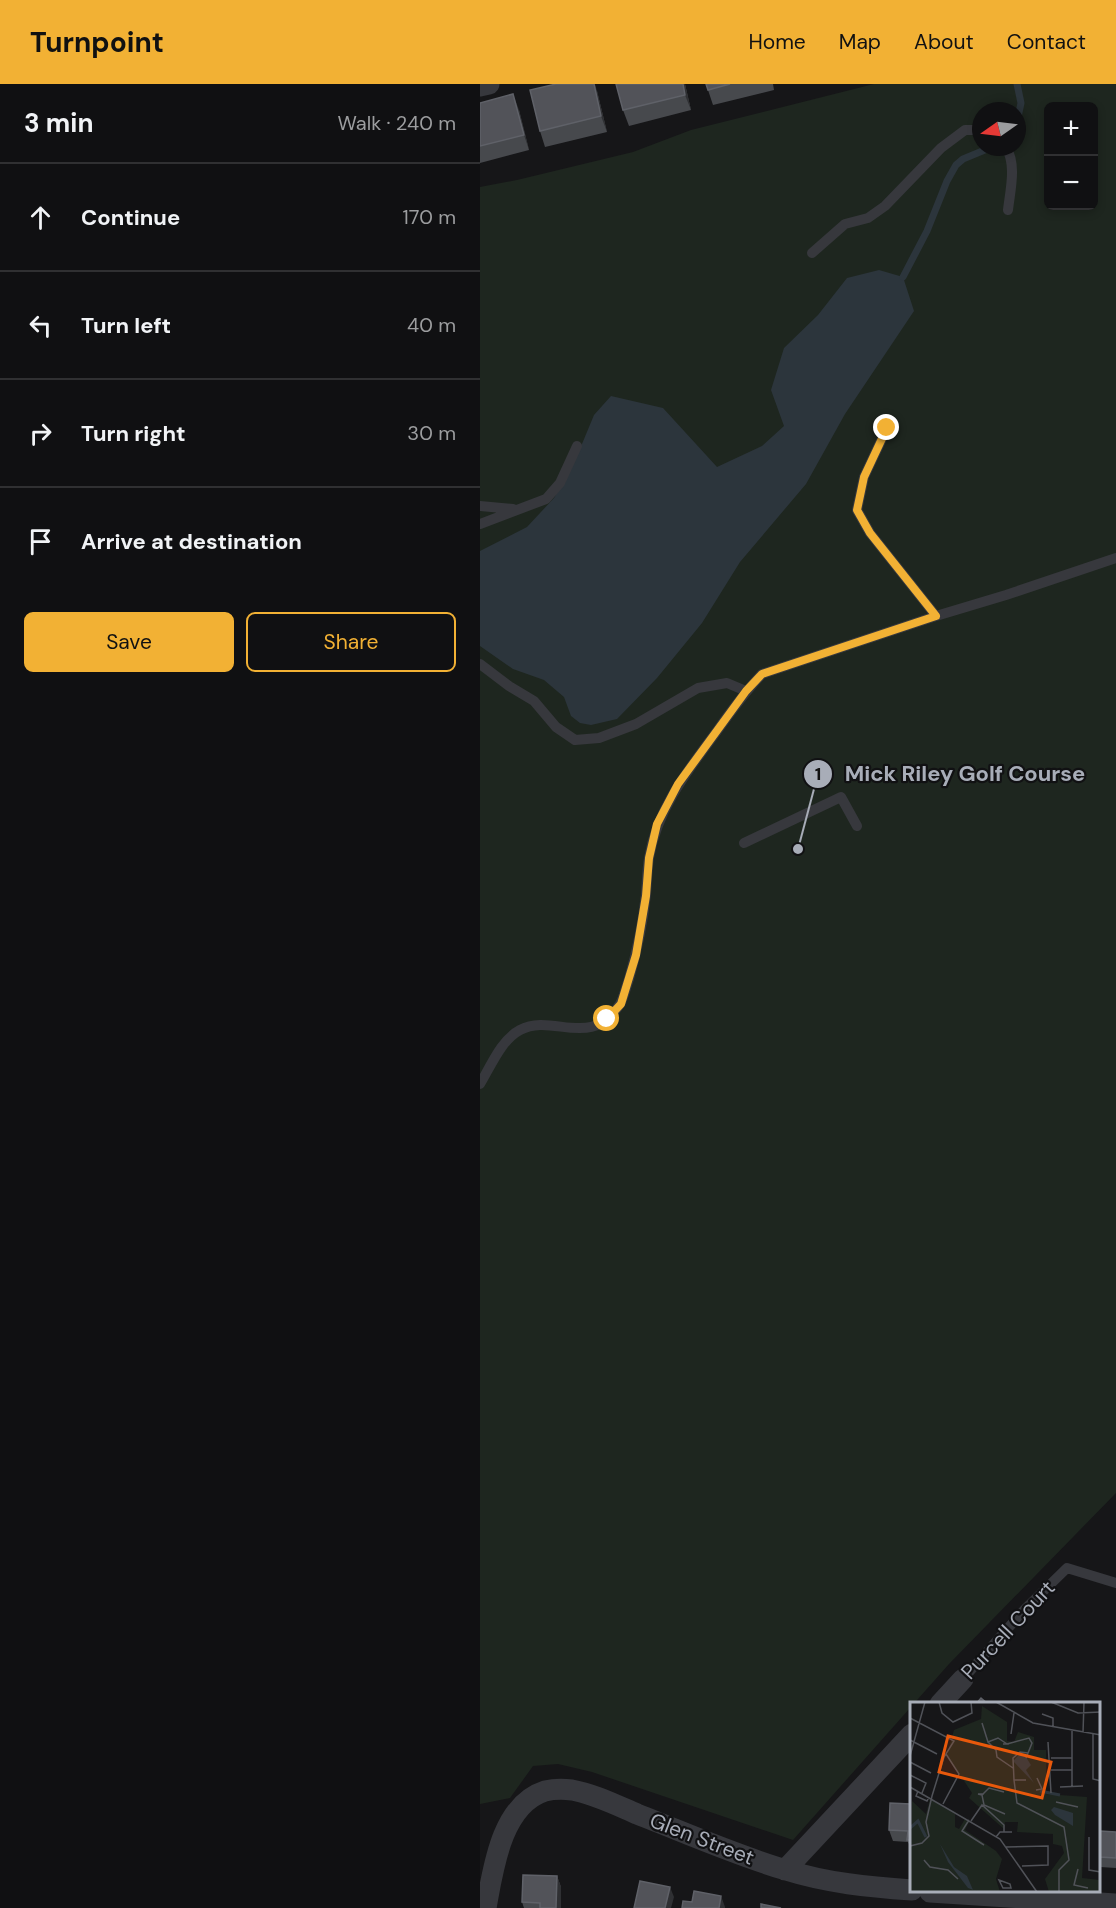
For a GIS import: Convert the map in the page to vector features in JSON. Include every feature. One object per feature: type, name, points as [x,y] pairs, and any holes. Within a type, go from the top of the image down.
[{"type":"street","points":[[480,86],[489,84]]},
{"type":"street","name":"Purcell Court","points":[[942,1702],[963,1679]]},
{"type":"street","points":[[785,1870],[910,1736]]},
{"type":"street","name":"Glen Street","points":[[486,1908],[499,1845],[508,1826],[531,1799],[544,1792],[558,1789],[588,1794],[785,1870],[846,1884],[910,1890]]},
{"type":"street","points":[[946,1893],[1116,1904]]},
{"type":"lane","points":[[812,253],[845,224],[868,218],[885,206],[941,148],[965,130],[972,130]]},
{"type":"lane","points":[[1008,210],[1011,156]]},
{"type":"lane","points":[[887,428],[864,477],[857,510],[870,533],[936,616]]},
{"type":"lane","points":[[480,524],[546,499],[560,483],[577,446]]},
{"type":"lane","points":[[480,506],[516,509]]},
{"type":"lane","points":[[480,1084],[505,1043],[520,1030],[538,1024],[570,1029],[590,1028],[607,1019],[621,1004],[636,955],[646,896],[649,858],[657,824],[678,784],[746,691],[762,674],[1116,558]]},
{"type":"lane","points":[[480,664],[534,701],[556,727],[575,740],[599,738],[636,724],[699,688],[727,683],[746,691]]},
{"type":"lane","points":[[744,843],[841,797],[857,826]]},
{"type":"lane","name":"Purcell Court","points":[[963,1679],[1025,1609],[1067,1568],[1116,1583]]},
{"type":"shaded area","points":[[874,84],[1116,84],[1116,1493],[949,1664],[915,1702],[910,1702],[910,1708],[793,1840],[592,1772],[558,1764],[533,1766],[510,1798],[480,1804],[480,187],[633,152],[691,130]]},
{"type":"shaded area","points":[[879,270],[903,277],[914,311],[845,414],[806,484],[740,562],[702,623],[657,678],[617,719],[591,725],[580,723],[571,716],[564,697],[544,680],[513,669],[480,646],[480,551],[527,527],[554,498],[577,456],[594,415],[611,396],[663,408],[717,467],[762,446],[784,426],[771,390],[784,348],[818,315],[847,278]]},
{"type":"building","points":[[556,84],[594,84],[601,116],[540,131],[530,90]]},
{"type":"building","points":[[616,84],[683,84],[685,95],[623,110]]},
{"type":"building","points":[[706,84],[730,84],[708,90]]},
{"type":"building","points":[[513,94],[524,135],[480,146],[480,103]]},
{"type":"building","points":[[890,1803],[910,1804],[910,1840],[907,1840],[908,1831],[889,1830]]},
{"type":"building","points":[[1101,1831],[1116,1832],[1116,1858],[1101,1857]]},
{"type":"building","points":[[523,1875],[557,1876],[556,1908],[540,1908],[540,1903],[522,1902]]},
{"type":"building","points":[[640,1881],[670,1887],[665,1908],[634,1908]]},
{"type":"building","points":[[694,1891],[721,1896],[719,1908],[682,1908],[683,1901],[692,1902]]},
{"type":"building","points":[[761,1904],[781,1908],[761,1908]]},
{"type":"waterway","points":[[1017,84],[1021,102]]},
{"type":"waterway","points":[[903,277],[927,231],[947,181],[956,165],[972,155]]},
{"type":"place","name":"Mick Riley Golf Course","points":[[798,849]]},
{"type":"route","points":[[607,1019],[621,1004],[636,955],[646,896],[649,858],[657,824],[678,784],[746,691],[762,674],[936,616],[870,533],[857,510],[864,477],[887,428]]}]
